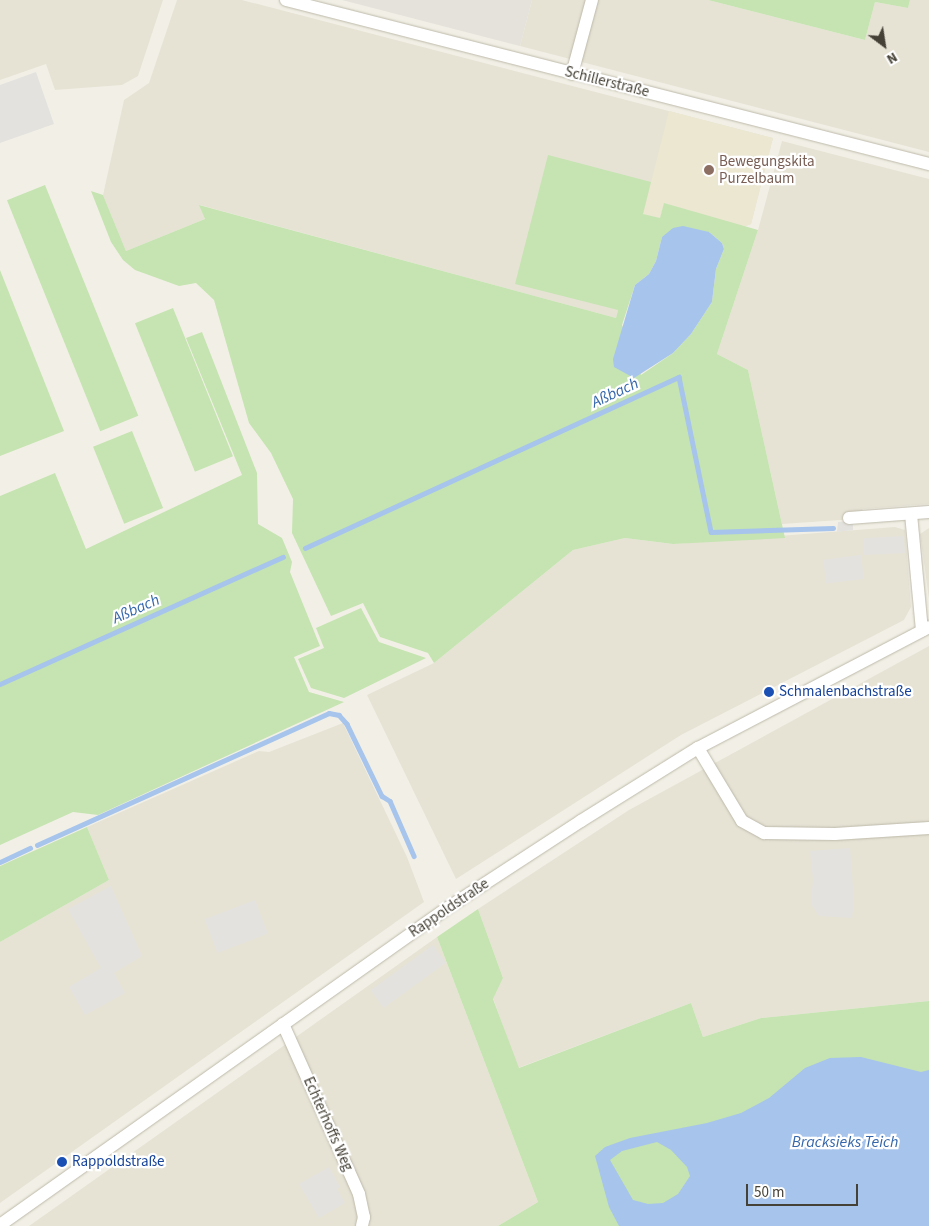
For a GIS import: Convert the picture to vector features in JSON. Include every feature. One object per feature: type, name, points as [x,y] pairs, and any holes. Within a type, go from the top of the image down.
[{"type":"street","name":"Schillerstraße","points":[[286,0],[929,164]]},
{"type":"street","points":[[572,74],[592,0]]},
{"type":"street","points":[[849,518],[929,512]]},
{"type":"street","name":"Rappoldstraße","points":[[5,1223],[446,909],[698,748],[926,628],[911,514]]},
{"type":"street","points":[[698,748],[742,821],[764,834],[825,835],[929,828]]},
{"type":"street","name":"Echterhoffs Weg","points":[[284,1024],[359,1194],[364,1217],[362,1226]]},
{"type":"shaded area","points":[[0,0],[163,0],[138,76],[122,85],[55,90],[46,64],[0,80]]},
{"type":"shaded area","points":[[177,0],[242,0],[773,138],[751,224],[744,227],[664,203],[660,218],[643,214],[616,318],[200,205],[205,219],[126,251],[103,195],[124,100],[149,83]]},
{"type":"shaded area","points":[[342,0],[532,0],[520,46]]},
{"type":"shaded area","points":[[532,0],[708,0],[865,40],[875,2],[908,8],[910,0],[929,0],[929,152],[520,46]]},
{"type":"shaded area","points":[[36,72],[54,124],[0,143],[0,85]]},
{"type":"shaded area","name":"Bewegungskita Purzelbaum","points":[[669,111],[773,138],[751,224],[744,227],[664,203],[660,218],[643,214]]},
{"type":"shaded area","points":[[782,141],[929,179],[929,504],[863,509],[855,519],[782,524],[748,370],[717,354],[758,230]]},
{"type":"shaded area","points":[[853,521],[853,530],[837,532],[838,522]]},
{"type":"shaded area","points":[[895,527],[905,530],[911,607],[904,620],[681,735],[456,879],[367,695],[434,663],[573,550],[625,538],[673,544]]},
{"type":"shaded area","points":[[929,528],[929,599],[920,534]]},
{"type":"shaded area","points":[[904,536],[905,553],[864,555],[863,538]]},
{"type":"shaded area","points":[[861,555],[864,579],[826,583],[823,560]]},
{"type":"shaded area","points":[[929,646],[929,1001],[761,1018],[703,1037],[691,1003],[518,1068],[493,998],[503,978],[478,909],[629,810]]},
{"type":"shaded area","points":[[343,723],[407,857],[424,902],[0,1203],[0,942],[109,880],[87,827],[259,751],[269,752]]},
{"type":"shaded area","points":[[850,848],[854,901],[852,918],[819,916],[811,904],[813,879],[810,851]]},
{"type":"shaded area","points":[[111,886],[142,956],[114,973],[125,993],[85,1015],[69,987],[101,968],[68,909]]},
{"type":"shaded area","points":[[255,900],[268,934],[217,953],[205,919]]},
{"type":"shaded area","points":[[437,937],[538,1202],[498,1226],[29,1226]]},
{"type":"shaded area","points":[[433,945],[446,963],[384,1008],[371,990]]},
{"type":"shaded area","points":[[329,1167],[340,1187],[337,1189],[345,1203],[319,1218],[299,1184]]},
{"type":"green space","points":[[708,0],[910,0],[908,8],[875,2],[865,40]]},
{"type":"green space","points":[[548,155],[651,182],[643,214],[660,218],[664,203],[758,230],[717,354],[748,370],[785,538],[673,544],[625,538],[573,550],[434,663],[428,653],[380,637],[363,603],[331,616],[292,533],[293,499],[271,453],[249,423],[214,300],[196,283],[179,286],[135,270],[123,260],[111,242],[91,191],[103,195],[126,251],[205,219],[199,205],[616,318],[618,310],[515,284]],"holes":[[[709,232],[722,243],[724,249],[716,269],[712,302],[691,334],[673,353],[641,375],[622,325],[635,285],[649,274],[656,261],[662,237]]]},
{"type":"green space","points":[[45,185],[138,416],[100,431],[7,200]]},
{"type":"green space","points":[[0,270],[64,431],[0,456]]},
{"type":"green space","points":[[173,308],[233,456],[195,472],[135,323]]},
{"type":"green space","points":[[202,332],[257,473],[258,524],[282,538],[292,562],[290,572],[320,646],[294,657],[309,692],[344,702],[98,815],[73,812],[0,845],[0,496],[55,473],[86,549],[242,475],[186,338]]},
{"type":"green space","points":[[132,431],[163,508],[124,524],[93,447]]},
{"type":"green space","points":[[361,608],[379,642],[426,658],[344,698],[311,688],[298,659],[324,648],[316,628]]},
{"type":"green space","points":[[87,827],[109,880],[0,942],[0,866]]},
{"type":"green space","points":[[478,909],[503,978],[493,999],[519,1068],[691,1003],[703,1037],[761,1018],[929,1001],[929,1226],[498,1226],[538,1202],[437,937]]},
{"type":"water","points":[[683,226],[709,232],[722,243],[724,249],[716,269],[712,302],[691,334],[673,353],[634,378],[614,367],[613,359],[635,285],[649,274],[656,261],[662,237],[673,228]]},
{"type":"water","name":"Bracksieks Teich","points":[[861,1057],[921,1072],[929,1070],[929,1226],[619,1226],[609,1207],[595,1156],[605,1147],[630,1138],[707,1123],[741,1113],[769,1098],[805,1068],[830,1058]],"holes":[[[657,1142],[671,1150],[687,1167],[690,1176],[678,1194],[663,1203],[648,1204],[633,1200],[610,1160],[622,1151]]]},
{"type":"waterway","name":"Aßbach","points":[[305,548],[679,377],[711,532],[833,528]]},
{"type":"waterway","name":"Aßbach","points":[[0,684],[283,557]]},
{"type":"waterway","points":[[37,845],[329,713],[339,715],[347,724],[382,796],[390,801],[414,856]]},
{"type":"waterway","points":[[0,862],[30,848]]},
{"type":"place","name":"Bewegungskita Purzelbaum","points":[[709,170]]},
{"type":"place","name":"Schmalenbachstraße","points":[[769,692]]},
{"type":"place","name":"Rappoldstraße","points":[[62,1162]]}]
